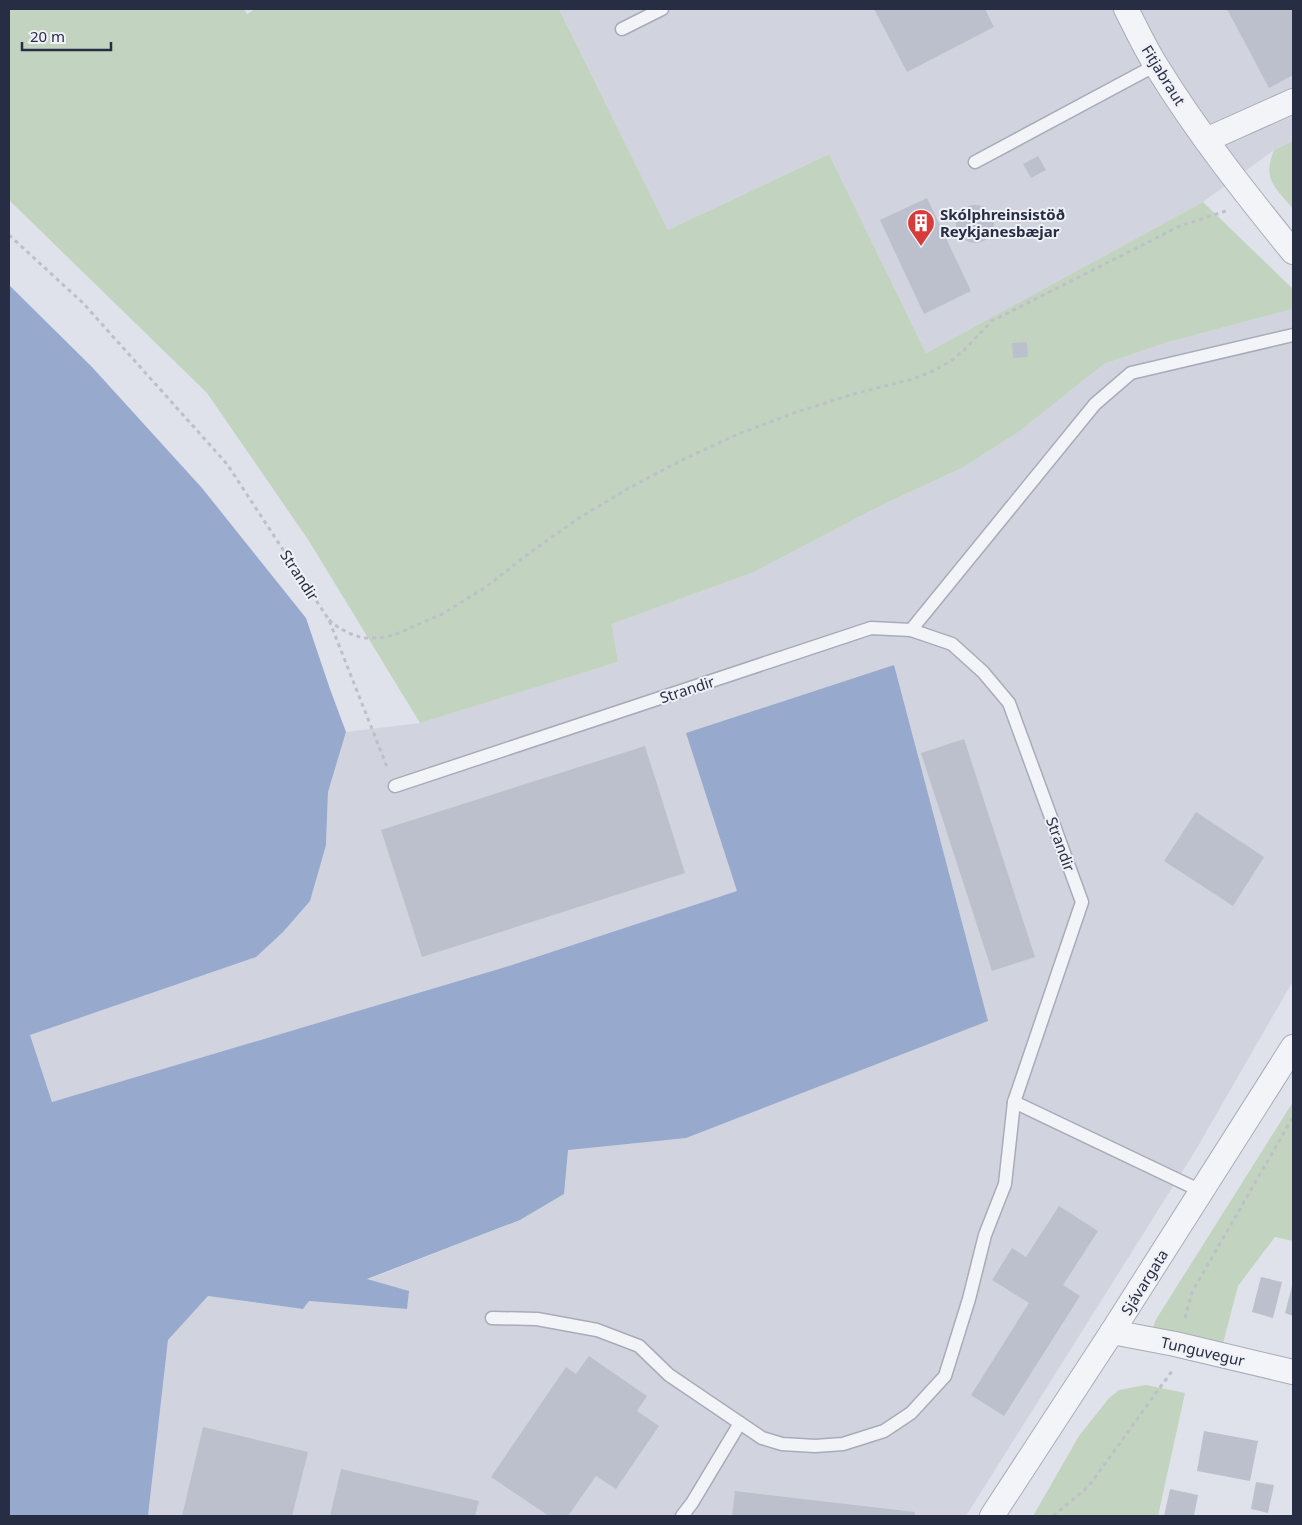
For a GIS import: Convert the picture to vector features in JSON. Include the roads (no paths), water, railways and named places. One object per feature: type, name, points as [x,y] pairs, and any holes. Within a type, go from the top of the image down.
[{"type":"street","name":"Fitjabraut","points":[[1126,9],[1156,66],[1206,140],[1293,252]]},
{"type":"street","points":[[1206,140],[1293,101]]},
{"type":"street","name":"Sjávargata","points":[[992,1516],[1112,1332],[1293,1046]]},
{"type":"street","name":"Tunguvegur","points":[[1112,1332],[1175,1344],[1293,1372]]},
{"type":"lane","points":[[622,29],[662,9]]},
{"type":"lane","points":[[975,162],[1156,66]]},
{"type":"lane","points":[[911,630],[1095,404],[1131,373],[1293,335]]},
{"type":"lane","name":"Strandir","points":[[395,786],[871,628],[911,630],[952,644],[983,672],[1009,703],[1082,902],[1014,1102],[1005,1184],[985,1235],[969,1299],[945,1376],[912,1414],[884,1431],[843,1444],[815,1446],[782,1444],[762,1438],[669,1375],[639,1346],[597,1330],[536,1319],[492,1318]]},
{"type":"lane","points":[[1014,1102],[1200,1191]]},
{"type":"lane","points":[[682,1516],[692,1503],[740,1423]]},
{"type":"water","points":[[9,285],[92,367],[202,488],[306,618],[346,732],[328,792],[326,845],[310,901],[283,932],[256,957],[30,1035],[52,1102],[509,966],[737,891],[686,733],[894,665],[988,1021],[686,1138],[568,1150],[564,1194],[520,1220],[367,1279],[409,1291],[407,1309],[309,1301],[303,1309],[208,1296],[168,1340],[148,1516],[9,1516]]},
{"type":"place","name":"Skólphreinsistöð Reykjanesbæjar","points":[[921,247]]}]
